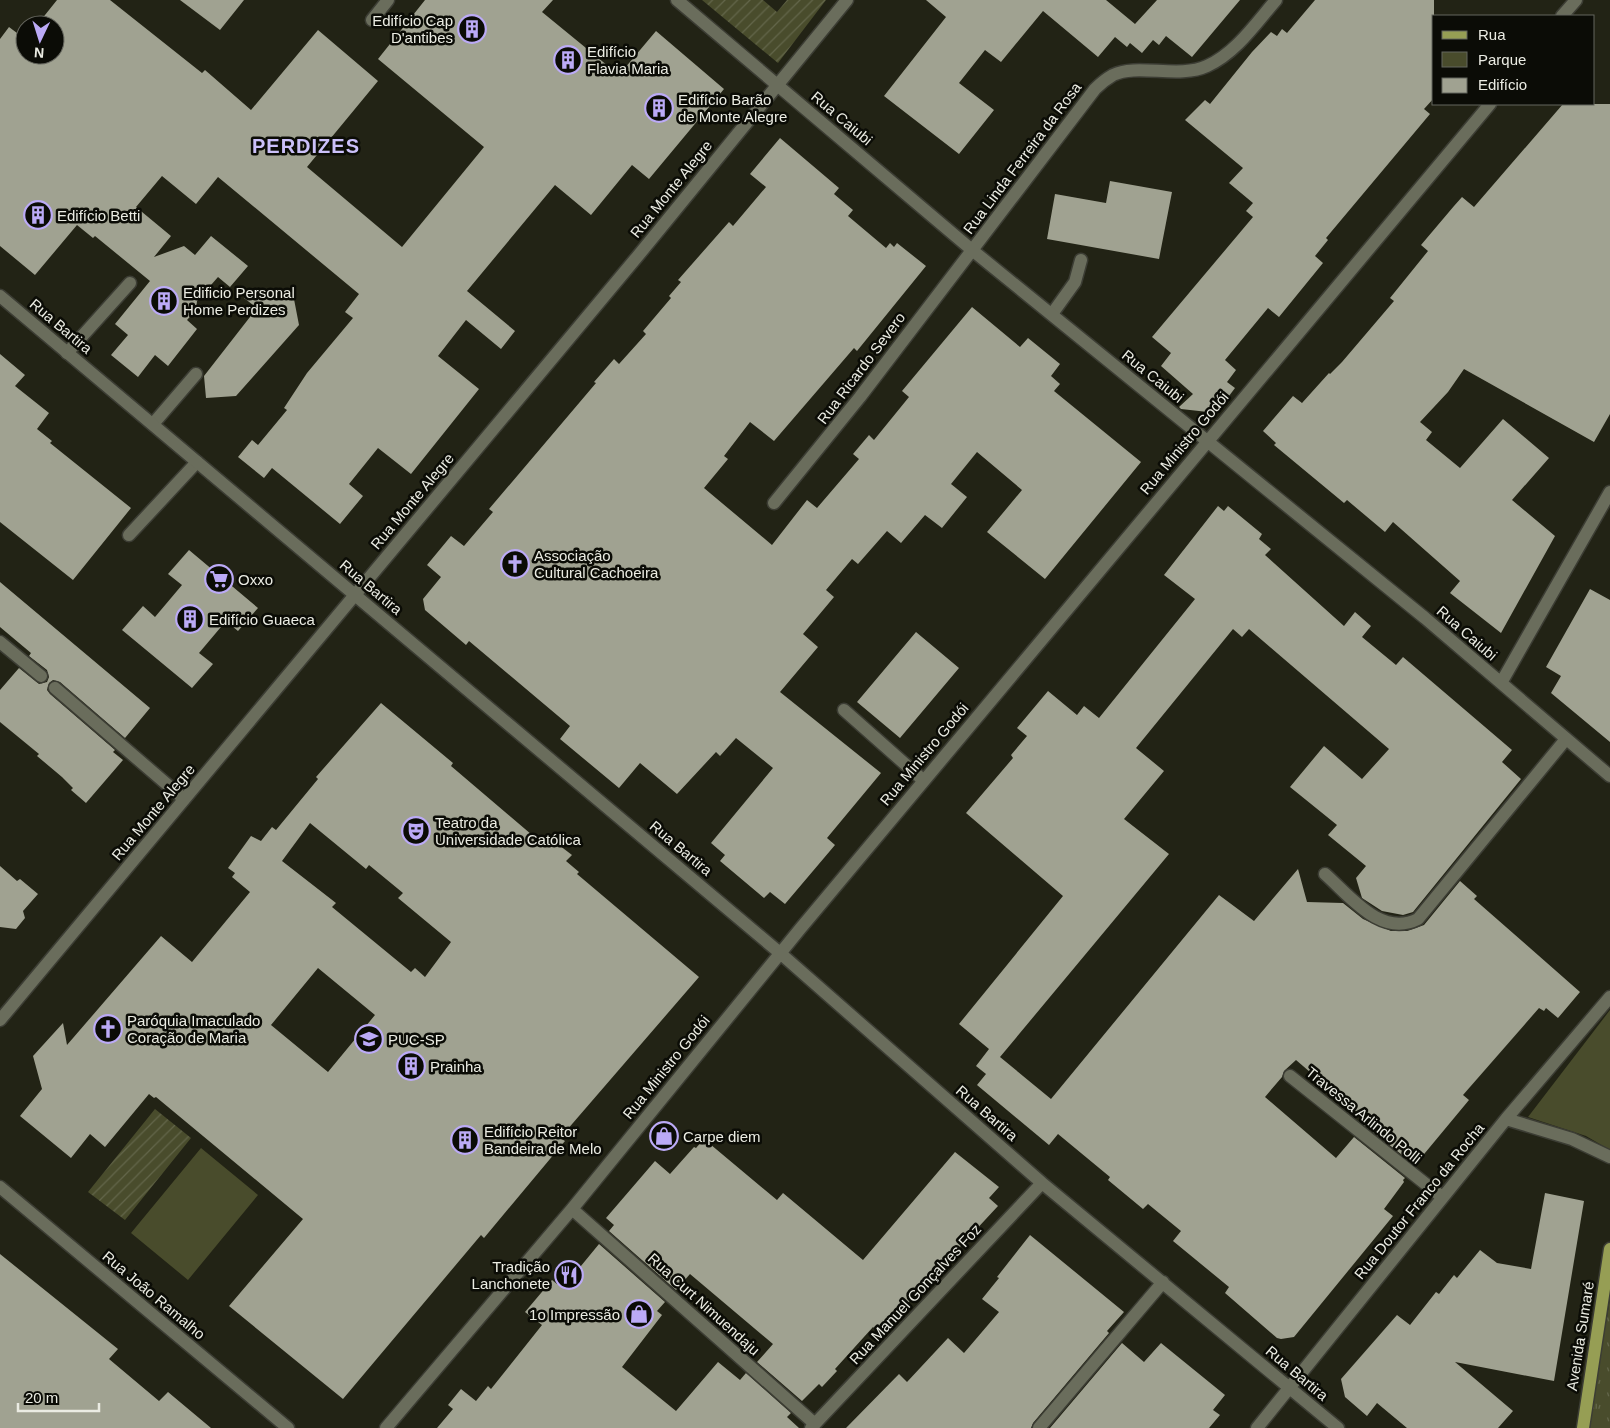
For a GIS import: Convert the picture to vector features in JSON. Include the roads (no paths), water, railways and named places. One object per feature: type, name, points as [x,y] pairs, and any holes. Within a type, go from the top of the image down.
[{"type":"main road","name":"Avenida Sumaré","points":[[1583,1428],[1610,1249]]},
{"type":"street","points":[[372,20],[388,0]]},
{"type":"street","name":"Rua Caiubi","points":[[677,0],[972,250],[1425,618],[1610,776]]},
{"type":"street","name":"Rua Monte Alegre","points":[[0,1020],[847,0]]},
{"type":"street","name":"Rua Linda Ferreira da Rosa","points":[[972,250],[1095,89],[1105,80],[1114,74],[1126,72],[1186,72],[1206,67],[1236,46],[1276,0]]},
{"type":"street","points":[[1563,15],[1576,0]]},
{"type":"street","name":"Rua Ministro Godói","points":[[386,1428],[572,1209],[780,953],[1489,105]]},
{"type":"street","name":"Rua Ricardo Severo","points":[[774,503],[860,397],[972,250]]},
{"type":"street","points":[[1052,314],[1075,282],[1081,260]]},
{"type":"street","points":[[67,353],[130,283]]},
{"type":"street","name":"Rua Bartira","points":[[0,296],[780,953],[1042,1182],[1338,1428]]},
{"type":"street","points":[[153,424],[196,374]]},
{"type":"street","points":[[129,535],[198,462]]},
{"type":"street","points":[[1501,683],[1610,492]]},
{"type":"street","points":[[0,642],[40,676]]},
{"type":"street","points":[[55,688],[184,799]]},
{"type":"street","points":[[844,710],[924,780]]},
{"type":"street","points":[[1325,874],[1383,922],[1400,925],[1418,919],[1566,739]]},
{"type":"street","name":"Rua Doutor Franco da Rocha","points":[[1256,1428],[1290,1389],[1506,1119],[1610,997]]},
{"type":"street","name":"Travessa Arlindo Polli","points":[[1290,1076],[1442,1197]]},
{"type":"street","points":[[1506,1119],[1572,1138],[1610,1157]]},
{"type":"street","name":"Rua Manuel Gonçalves Foz","points":[[813,1426],[1042,1182]]},
{"type":"street","name":"Rua João Ramalho","points":[[0,1187],[288,1428]]},
{"type":"street","name":"Rua Curt Nimuendaju","points":[[572,1209],[813,1426]]},
{"type":"street","points":[[1039,1428],[1163,1282]]},
{"type":"place","name":"Edifício Cap D'antibes","points":[[472,29]]},
{"type":"place","name":"Edifício Flavia Maria","points":[[568,60]]},
{"type":"place","name":"Edifício Barão de Monte Alegre","points":[[659,108]]},
{"type":"place","name":"Edifício Betti","points":[[38,215]]},
{"type":"place","name":"Edificio Personal Home Perdizes","points":[[164,301]]},
{"type":"place","name":"Associação Cultural Cachoeira","points":[[515,564]]},
{"type":"place","name":"Oxxo","points":[[219,579]]},
{"type":"place","name":"Edifício Guaeca","points":[[190,619]]},
{"type":"place","name":"Teatro da Universidade Católica","points":[[416,831]]},
{"type":"place","name":"Paróquia Imaculado Coração de Maria","points":[[108,1029]]},
{"type":"place","name":"PUC-SP","points":[[369,1039]]},
{"type":"place","name":"Prainha","points":[[411,1066]]},
{"type":"place","name":"Carpe diem","points":[[664,1136]]},
{"type":"place","name":"Edifício Reitor Bandeira de Melo","points":[[465,1140]]},
{"type":"place","name":"Tradição Lanchonete","points":[[569,1275]]},
{"type":"place","name":"1o Impressão","points":[[639,1314]]},
{"type":"district","name":"PERDIZES","points":[[306,146]]}]
